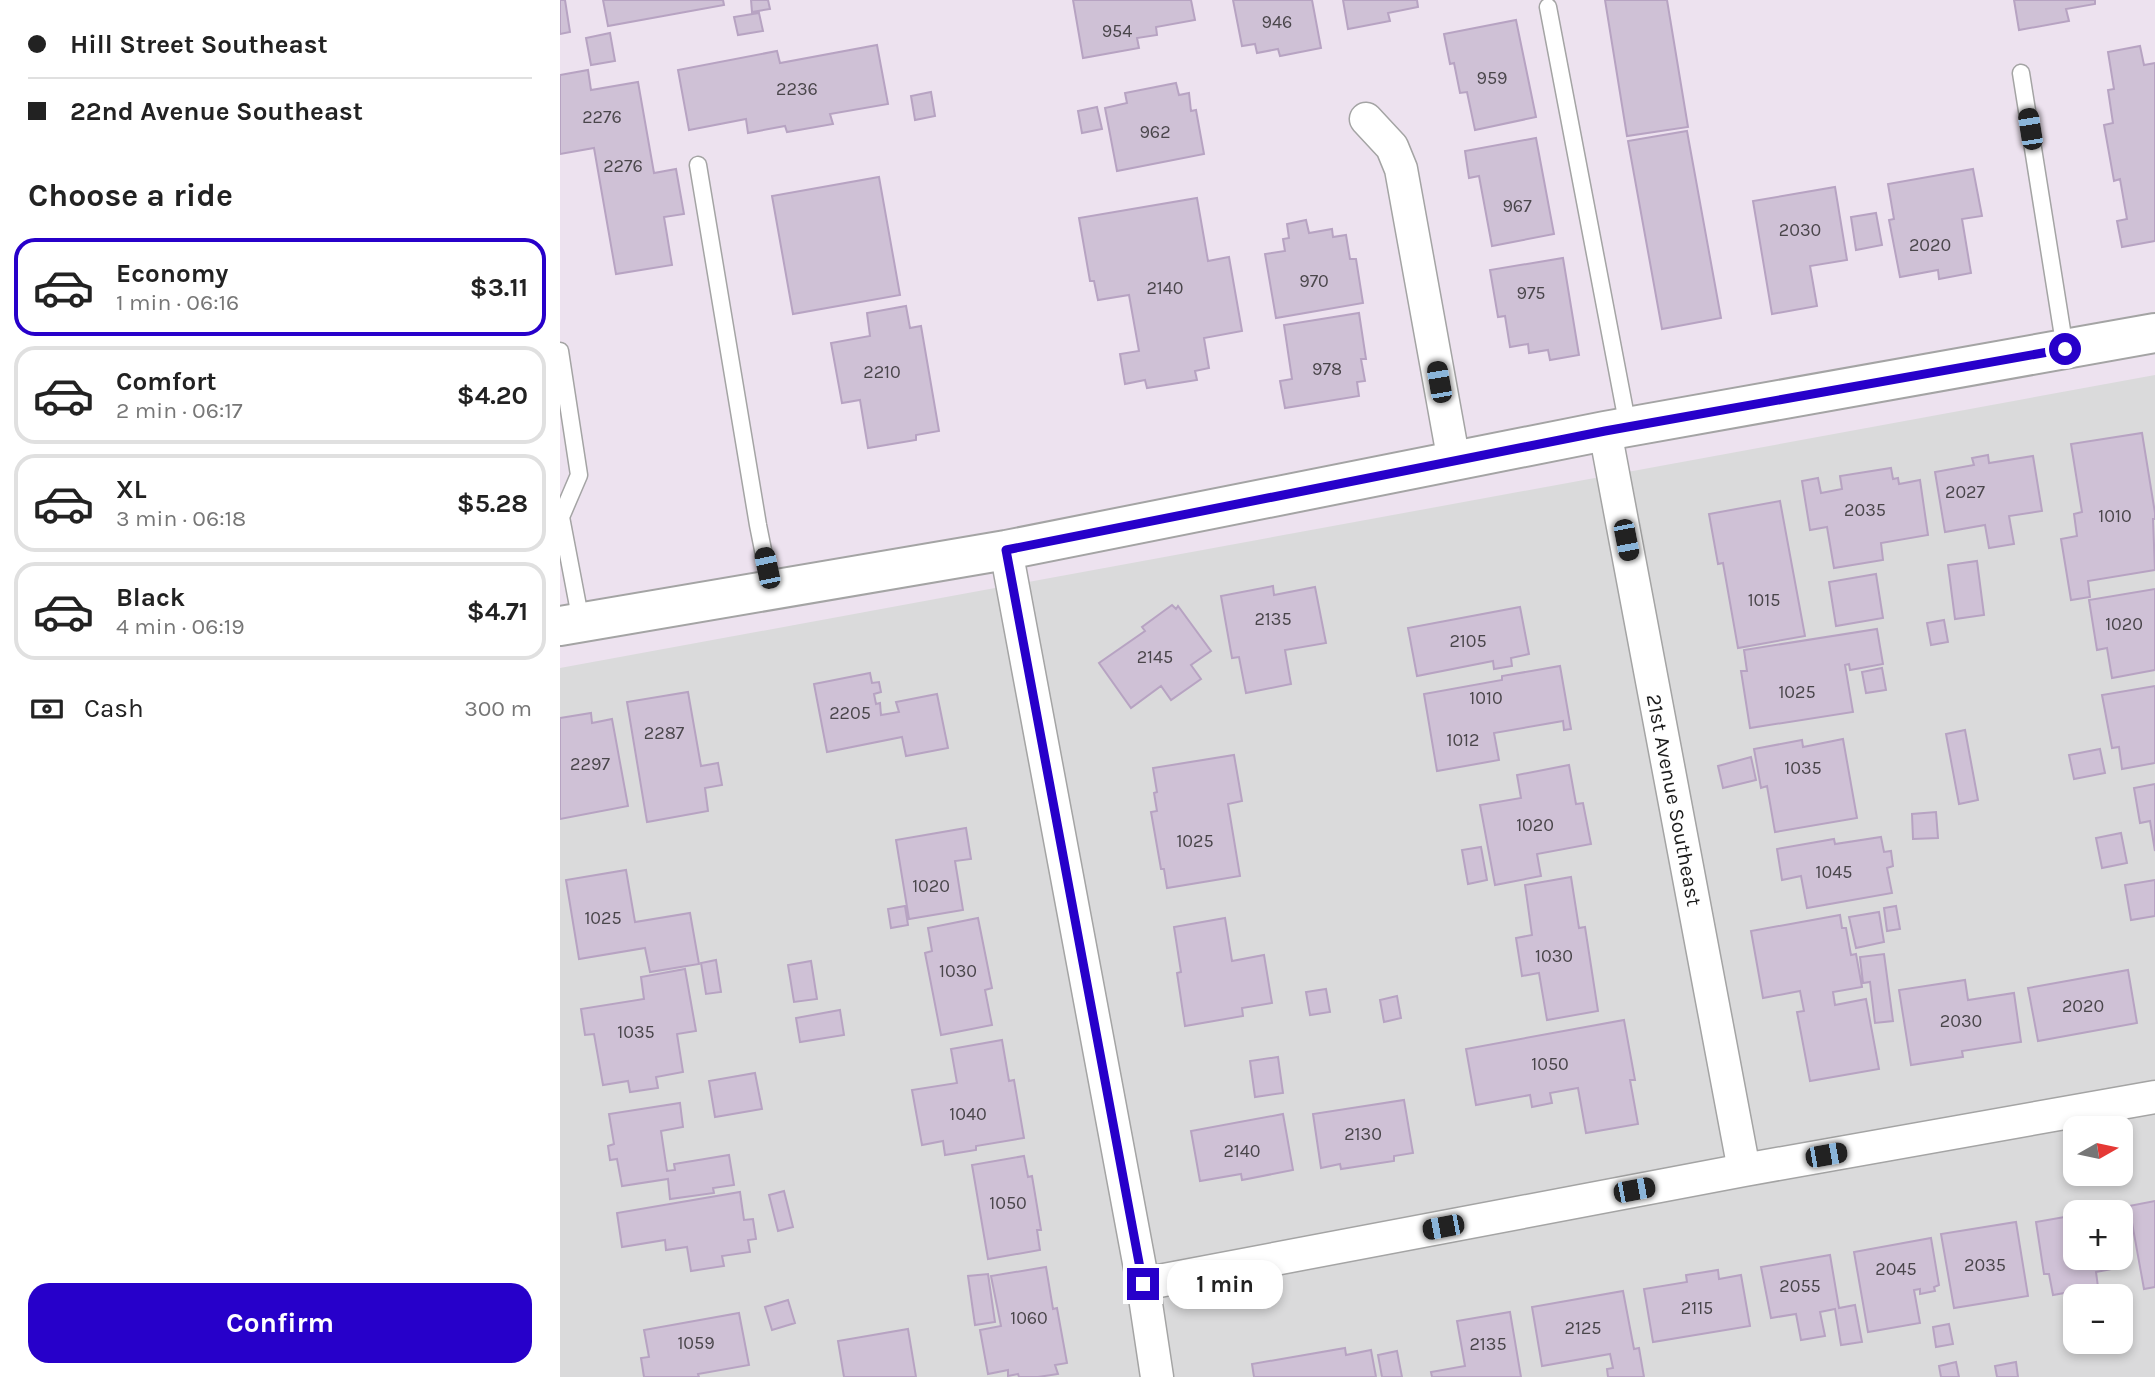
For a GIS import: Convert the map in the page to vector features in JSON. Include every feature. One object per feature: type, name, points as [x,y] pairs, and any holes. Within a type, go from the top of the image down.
[{"type":"street","points":[[1366,119],[1392,147],[1401,169],[1454,462]]},
{"type":"street","points":[[570,624],[1006,550],[1617,429],[2155,333]]},
{"type":"street","name":"21st Avenue Southeast","points":[[1617,429],[1744,1170]]},
{"type":"street","points":[[1006,550],[1143,1284],[1157,1377]]},
{"type":"street","points":[[1143,1284],[1744,1170],[2155,1097]]},
{"type":"lane","points":[[1548,7],[1617,429]]},
{"type":"lane","points":[[2021,74],[2065,349]]},
{"type":"lane","points":[[698,165],[771,590]]},
{"type":"lane","points":[[560,351],[579,475],[561,517],[570,624]]},
{"type":"shaded area","points":[[2155,375],[2155,1377],[560,1377],[560,668]]},
{"type":"building","points":[[560,0],[565,0],[570,32],[560,34]]},
{"type":"building","points":[[603,0],[723,0],[724,5],[608,26]]},
{"type":"building","points":[[751,0],[768,0],[770,9],[752,12]]},
{"type":"building","points":[[1073,0],[1191,0],[1195,20],[1156,27],[1157,35],[1137,38],[1139,48],[1083,58]]},
{"type":"building","points":[[1233,0],[1312,0],[1321,48],[1280,56],[1278,49],[1257,53],[1255,44],[1242,46]]},
{"type":"building","points":[[1343,0],[1417,0],[1418,7],[1388,13],[1390,21],[1348,29]]},
{"type":"building","points":[[1605,0],[1667,0],[1688,127],[1627,136]]},
{"type":"building","points":[[2014,0],[2095,0],[2095,4],[2066,9],[2069,21],[2019,30]]},
{"type":"building","points":[[759,13],[763,31],[738,35],[734,17]]},
{"type":"building","points":[[1516,20],[1536,117],[1475,130],[1467,92],[1460,93],[1444,34]]},
{"type":"building","points":[[610,33],[615,61],[591,65],[586,38]]},
{"type":"building","points":[[877,45],[888,104],[830,114],[833,124],[787,132],[785,126],[748,133],[746,119],[689,130],[678,70],[777,51],[780,63]]},
{"type":"building","points":[[2140,46],[2144,65],[2155,63],[2155,241],[2122,247],[2117,221],[2127,219],[2120,179],[2114,181],[2104,125],[2113,123],[2108,90],[2114,89],[2108,52]]},
{"type":"building","points":[[588,70],[591,90],[638,82],[654,173],[676,169],[684,214],[664,217],[672,265],[616,274],[594,148],[560,154],[560,75]]},
{"type":"building","points":[[1176,83],[1179,95],[1189,93],[1191,111],[1196,110],[1204,154],[1117,171],[1105,108],[1127,103],[1125,93]]},
{"type":"building","points":[[931,92],[935,116],[915,120],[911,96]]},
{"type":"building","points":[[1097,107],[1102,129],[1082,133],[1078,111]]},
{"type":"building","points":[[1687,131],[1721,318],[1662,329],[1628,141]]},
{"type":"building","points":[[1536,138],[1554,234],[1492,246],[1479,176],[1469,178],[1465,151]]},
{"type":"building","points":[[1973,169],[1982,216],[1962,219],[1971,273],[1939,279],[1938,270],[1900,277],[1889,220],[1894,219],[1888,184]]},
{"type":"building","points":[[879,177],[900,295],[793,314],[772,196]]},
{"type":"building","points":[[1835,187],[1847,260],[1810,266],[1817,306],[1772,314],[1753,201]]},
{"type":"building","points":[[1197,198],[1208,261],[1229,257],[1242,331],[1204,338],[1209,368],[1195,371],[1197,380],[1147,388],[1145,380],[1125,384],[1120,354],[1139,351],[1129,295],[1098,300],[1094,281],[1090,281],[1079,218]]},
{"type":"building","points":[[1876,213],[1882,245],[1856,250],[1851,217]]},
{"type":"building","points":[[1306,220],[1309,233],[1332,229],[1333,237],[1346,235],[1350,259],[1356,259],[1363,303],[1276,318],[1265,254],[1285,251],[1283,239],[1289,238],[1287,224]]},
{"type":"building","points":[[1563,258],[1579,355],[1550,360],[1548,350],[1529,353],[1528,344],[1510,347],[1505,316],[1498,317],[1490,270]]},
{"type":"building","points":[[906,306],[910,328],[921,326],[939,431],[916,435],[916,440],[868,448],[860,400],[842,403],[831,343],[870,336],[867,313]]},
{"type":"building","points":[[1359,313],[1366,359],[1361,359],[1365,381],[1357,382],[1359,396],[1285,408],[1280,381],[1292,379],[1284,325]]},
{"type":"building","points":[[2142,433],[2155,513],[2155,570],[2088,581],[2090,597],[2071,600],[2061,539],[2077,536],[2074,514],[2082,512],[2071,444]]},
{"type":"building","points":[[1988,455],[1989,463],[2033,456],[2042,511],[2009,516],[2014,544],[1989,548],[1985,525],[1945,532],[1935,472],[1974,465],[1972,458]]},
{"type":"building","points":[[1891,468],[1893,479],[1898,478],[1899,484],[1920,480],[1928,535],[1881,543],[1883,560],[1834,568],[1827,527],[1810,530],[1802,481],[1818,478],[1821,493],[1842,489],[1840,476]]},
{"type":"building","points":[[1780,501],[1805,636],[1738,648],[1723,563],[1718,564],[1709,514]]},
{"type":"building","points":[[1977,561],[1984,615],[1955,619],[1948,565]]},
{"type":"building","points":[[1876,574],[1883,618],[1836,626],[1829,582]]},
{"type":"building","points":[[1273,586],[1274,595],[1315,587],[1326,643],[1285,650],[1291,684],[1246,693],[1239,657],[1232,658],[1221,596]]},
{"type":"building","points":[[2155,589],[2155,670],[2112,678],[2107,648],[2097,650],[2089,600]]},
{"type":"building","points":[[1172,605],[1176,609],[1178,606],[1211,651],[1191,665],[1201,679],[1171,700],[1161,686],[1131,708],[1099,663],[1145,631],[1142,627]]},
{"type":"building","points":[[1520,607],[1529,654],[1511,658],[1512,666],[1494,669],[1493,661],[1417,676],[1408,628]]},
{"type":"building","points":[[1944,620],[1948,642],[1931,645],[1927,623]]},
{"type":"building","points":[[1877,629],[1883,664],[1850,670],[1849,664],[1845,665],[1853,712],[1750,728],[1741,671],[1747,671],[1744,650]]},
{"type":"building","points":[[1560,666],[1571,729],[1564,730],[1563,721],[1494,733],[1499,760],[1437,771],[1424,694]]},
{"type":"building","points":[[1882,668],[1886,690],[1866,693],[1862,672]]},
{"type":"building","points":[[870,673],[872,683],[879,682],[881,692],[874,694],[876,704],[880,703],[881,715],[899,712],[896,702],[937,694],[948,748],[906,756],[902,737],[827,752],[814,684]]},
{"type":"building","points":[[2155,686],[2155,763],[2122,769],[2119,747],[2112,748],[2102,695]]},
{"type":"building","points":[[688,692],[701,766],[718,763],[722,785],[705,788],[708,811],[647,822],[627,702]]},
{"type":"building","points":[[591,713],[592,723],[612,719],[628,806],[560,819],[560,718]]},
{"type":"building","points":[[1965,730],[1978,800],[1959,804],[1946,734]]},
{"type":"building","points":[[1843,739],[1857,818],[1775,832],[1767,786],[1761,788],[1754,749],[1802,740],[1803,747]]},
{"type":"building","points":[[2100,749],[2105,773],[2074,779],[2069,755]]},
{"type":"building","points":[[1234,755],[1242,801],[1228,804],[1240,876],[1167,888],[1151,812],[1157,811],[1153,768]]},
{"type":"building","points":[[1751,757],[1756,780],[1723,788],[1718,766]]},
{"type":"building","points":[[1569,765],[1576,804],[1583,803],[1591,844],[1537,854],[1541,876],[1495,885],[1480,805],[1521,798],[1517,775]]},
{"type":"building","points":[[2155,784],[2155,851],[2150,821],[2140,823],[2134,788]]},
{"type":"building","points":[[1936,812],[1938,838],[1913,839],[1912,814]]},
{"type":"building","points":[[966,828],[971,859],[955,861],[963,910],[909,919],[896,840]]},
{"type":"building","points":[[2121,833],[2127,863],[2102,868],[2096,838]]},
{"type":"building","points":[[1881,837],[1884,852],[1891,851],[1893,866],[1887,868],[1892,893],[1807,908],[1801,876],[1782,880],[1777,849],[1834,839],[1835,844]]},
{"type":"building","points":[[1481,847],[1487,880],[1468,884],[1462,850]]},
{"type":"building","points":[[626,870],[635,922],[690,913],[699,964],[650,972],[645,948],[579,959],[566,880]]},
{"type":"building","points":[[1571,877],[1579,928],[1585,927],[1598,1011],[1547,1020],[1539,973],[1522,976],[1516,938],[1532,935],[1525,885]]},
{"type":"building","points":[[2155,880],[2155,916],[2131,920],[2125,885]]},
{"type":"building","points":[[905,906],[908,925],[891,928],[888,909]]},
{"type":"building","points":[[1896,906],[1900,929],[1887,931],[1884,908]]},
{"type":"building","points":[[1879,912],[1884,942],[1856,948],[1849,917]]},
{"type":"building","points":[[1840,915],[1842,928],[1846,928],[1851,955],[1856,954],[1862,987],[1833,992],[1835,1005],[1866,999],[1879,1069],[1810,1081],[1797,1012],[1804,1011],[1800,991],[1763,998],[1751,931]]},
{"type":"building","points":[[978,918],[992,988],[985,990],[992,1025],[941,1035],[925,953],[932,951],[928,928]]},
{"type":"building","points":[[1225,918],[1232,961],[1264,955],[1272,1003],[1242,1008],[1243,1016],[1185,1026],[1174,927]]},
{"type":"building","points":[[1884,954],[1893,1021],[1875,1023],[1870,982],[1863,983],[1860,957]]},
{"type":"building","points":[[716,960],[721,992],[706,994],[701,963]]},
{"type":"building","points":[[811,961],[817,999],[794,1002],[788,965]]},
{"type":"building","points":[[685,969],[696,1031],[677,1034],[683,1072],[656,1077],[658,1088],[630,1092],[628,1081],[603,1085],[594,1034],[585,1035],[581,1009],[644,999],[641,977]]},
{"type":"building","points":[[2128,970],[2137,1023],[2038,1041],[2028,988]]},
{"type":"building","points":[[1965,980],[1968,1000],[2014,993],[2021,1042],[1962,1051],[1963,1057],[1911,1065],[1899,990]]},
{"type":"building","points":[[1326,989],[1330,1012],[1310,1015],[1306,992]]},
{"type":"building","points":[[1397,996],[1401,1018],[1384,1022],[1380,1000]]},
{"type":"building","points":[[840,1010],[844,1035],[800,1042],[796,1018]]},
{"type":"building","points":[[1624,1020],[1635,1080],[1630,1080],[1638,1124],[1586,1133],[1578,1088],[1550,1093],[1552,1103],[1532,1107],[1530,1095],[1476,1105],[1466,1049]]},
{"type":"building","points":[[1002,1040],[1009,1081],[1014,1080],[1024,1138],[976,1146],[976,1150],[945,1155],[943,1141],[922,1145],[912,1090],[957,1083],[951,1049]]},
{"type":"building","points":[[1278,1057],[1283,1093],[1255,1097],[1250,1061]]},
{"type":"building","points":[[755,1073],[762,1109],[715,1117],[709,1081]]},
{"type":"building","points":[[1404,1100],[1413,1153],[1394,1156],[1394,1161],[1341,1169],[1340,1164],[1321,1168],[1313,1114]]},
{"type":"building","points":[[680,1103],[683,1127],[661,1131],[667,1171],[675,1170],[674,1164],[729,1155],[734,1185],[713,1188],[714,1193],[670,1199],[668,1179],[622,1186],[617,1159],[610,1160],[608,1146],[614,1144],[609,1114]]},
{"type":"building","points":[[1283,1114],[1293,1170],[1242,1180],[1241,1174],[1200,1181],[1191,1131]]},
{"type":"building","points":[[1024,1156],[1028,1177],[1032,1176],[1041,1230],[1037,1230],[1040,1250],[988,1259],[972,1165]]},
{"type":"building","points":[[784,1191],[793,1227],[778,1231],[769,1195]]},
{"type":"building","points":[[740,1192],[744,1220],[753,1219],[756,1239],[748,1240],[750,1252],[722,1256],[724,1266],[691,1271],[687,1247],[666,1250],[665,1240],[622,1247],[617,1213]]},
{"type":"building","points":[[2155,1201],[2155,1287],[2144,1289],[2133,1228],[2133,1205]]},
{"type":"building","points":[[2063,1217],[2063,1270],[2106,1270],[2096,1272],[2098,1284],[2063,1284],[2063,1293],[2053,1295],[2049,1274],[2044,1274],[2036,1222]]},
{"type":"building","points":[[2016,1222],[2028,1296],[1954,1308],[1941,1234]]},
{"type":"building","points":[[1931,1238],[1939,1285],[1934,1287],[1935,1291],[1920,1294],[1920,1289],[1914,1290],[1920,1323],[1868,1332],[1854,1252]]},
{"type":"building","points":[[1830,1255],[1839,1308],[1855,1305],[1862,1342],[1841,1345],[1835,1309],[1820,1312],[1825,1336],[1801,1340],[1796,1314],[1771,1318],[1761,1267]]},
{"type":"building","points":[[1046,1267],[1053,1309],[1057,1308],[1067,1363],[1055,1365],[1058,1374],[1038,1377],[1019,1377],[1018,1374],[1008,1376],[1008,1370],[988,1374],[980,1330],[1001,1326],[991,1276]]},
{"type":"building","points":[[1718,1270],[1719,1279],[1741,1275],[1750,1326],[1653,1342],[1644,1289],[1687,1282],[1686,1275]]},
{"type":"building","points":[[988,1274],[995,1322],[975,1325],[968,1276]]},
{"type":"building","points":[[1623,1291],[1634,1349],[1639,1348],[1644,1377],[1608,1377],[1607,1369],[1613,1368],[1610,1354],[1542,1366],[1532,1307]]},
{"type":"building","points":[[788,1300],[795,1323],[772,1330],[765,1307]]},
{"type":"building","points":[[1510,1312],[1521,1377],[1432,1377],[1431,1372],[1465,1366],[1457,1321]]},
{"type":"building","points":[[739,1313],[749,1365],[698,1374],[699,1377],[644,1377],[641,1358],[649,1357],[644,1330]]},
{"type":"building","points":[[1949,1324],[1953,1344],[1936,1347],[1933,1327]]},
{"type":"building","points":[[908,1329],[916,1377],[844,1377],[838,1341]]},
{"type":"building","points":[[1345,1348],[1346,1355],[1371,1350],[1376,1377],[1254,1377],[1252,1364]]},
{"type":"building","points":[[1397,1351],[1402,1377],[1382,1377],[1378,1355]]},
{"type":"building","points":[[1956,1362],[1959,1377],[1941,1377],[1939,1366]]},
{"type":"building","points":[[2016,1362],[2018,1377],[1997,1377],[1995,1366]]},
{"type":"route","points":[[1143,1284],[1006,550],[1605,431],[2065,349]]}]
